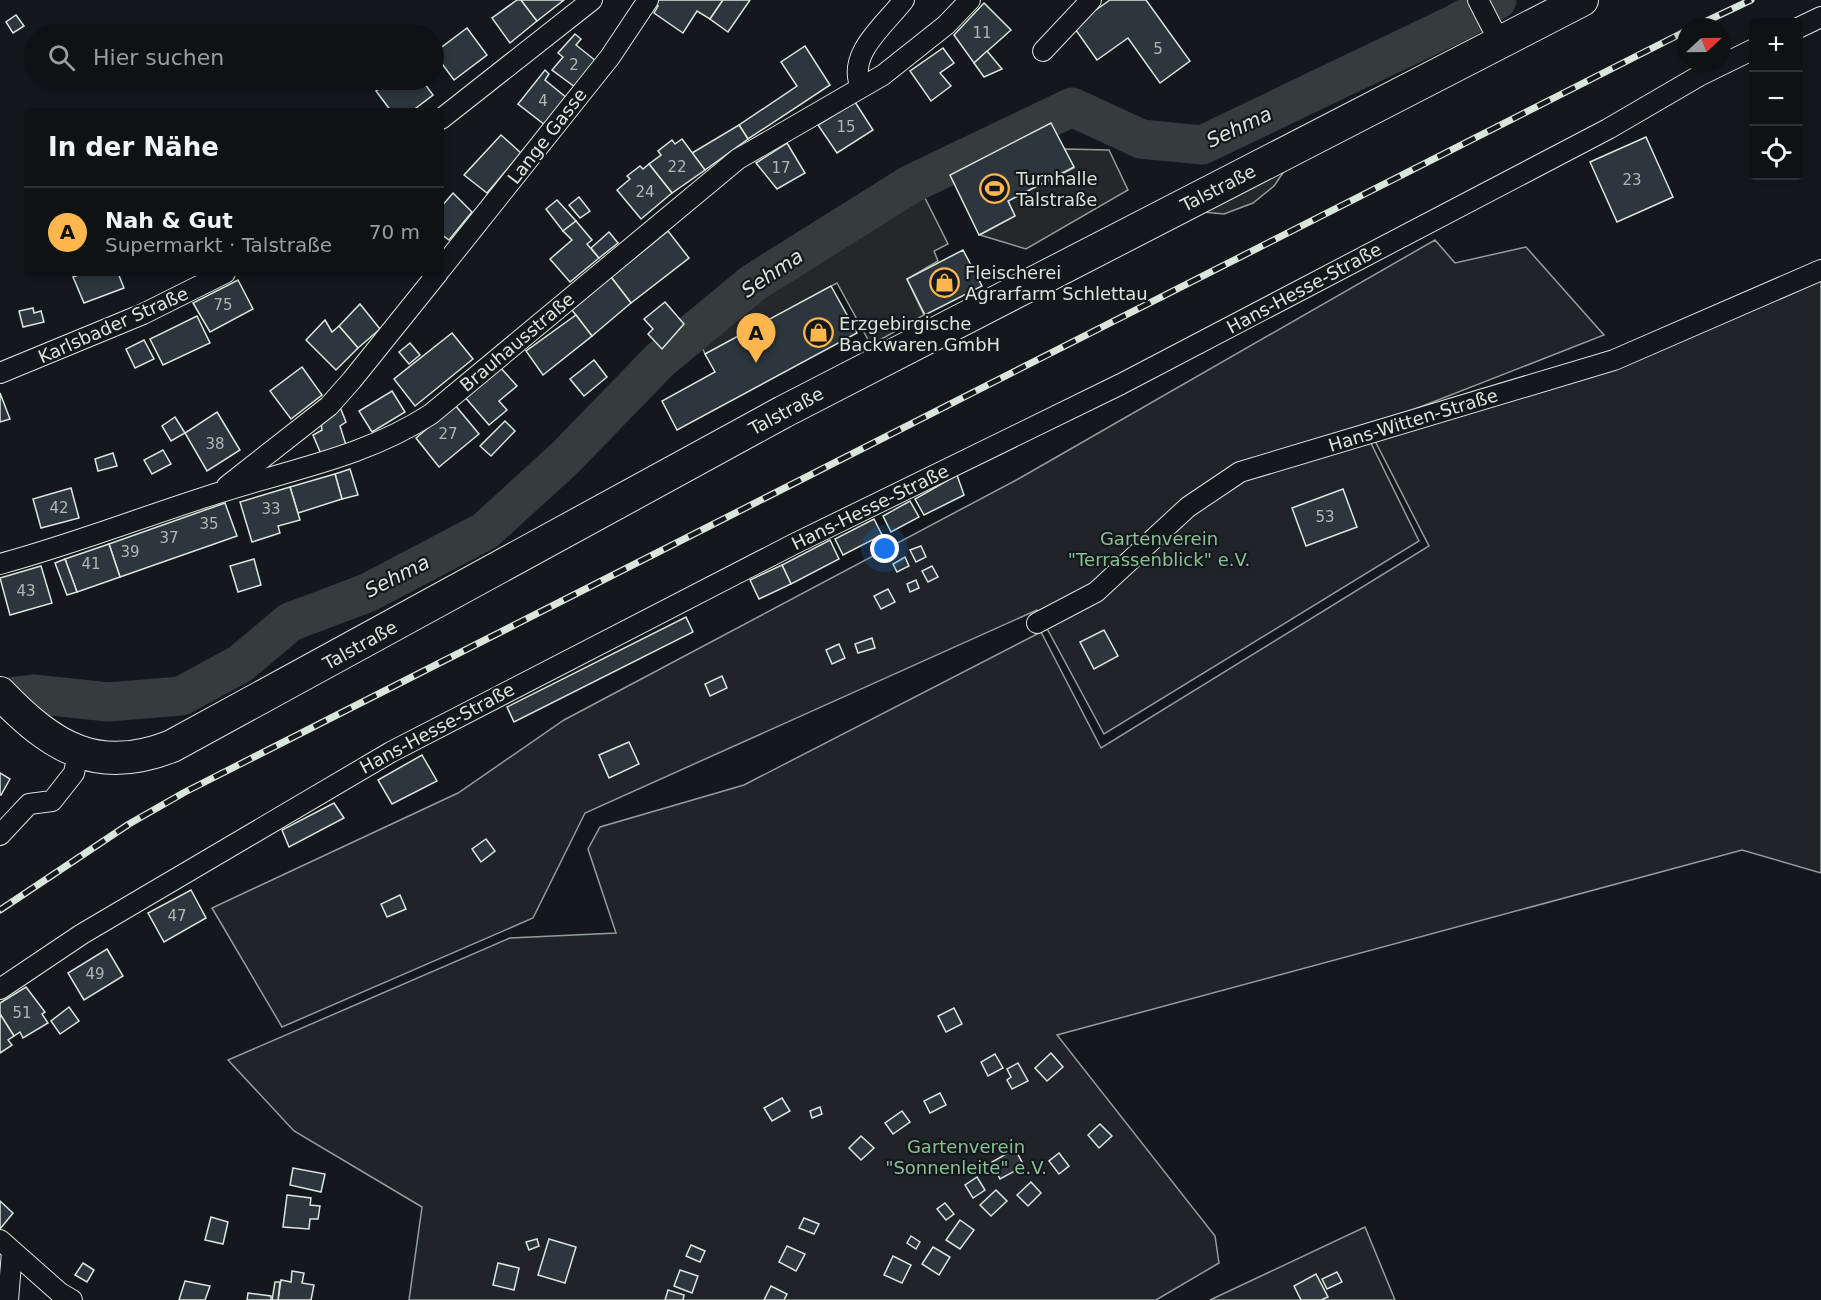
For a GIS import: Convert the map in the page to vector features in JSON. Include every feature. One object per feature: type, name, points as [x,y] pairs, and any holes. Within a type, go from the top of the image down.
[{"type":"main road","name":"Talstraße","points":[[0,693],[28,722],[78,753],[96,758],[126,759],[149,755],[193,736],[783,412],[1497,36],[1582,0]]},
{"type":"street","points":[[444,117],[592,0]]},
{"type":"street","name":"Lange Gasse","points":[[444,265],[610,57],[648,0]]},
{"type":"street","points":[[861,87],[856,77],[858,62],[865,47],[904,0]]},
{"type":"street","name":"Brauhausstraße","points":[[0,564],[61,547],[218,493],[357,453],[401,434],[431,414],[660,221],[738,159],[884,75],[946,25],[970,0]]},
{"type":"street","points":[[1043,51],[1091,0]]},
{"type":"street","points":[[1478,0],[1497,36]]},
{"type":"street","points":[[1803,26],[1821,17]]},
{"type":"street","name":"Hans-Hesse-Straße","points":[[0,989],[82,934],[422,735],[805,539],[1121,384],[1608,129],[1699,76],[1749,52]]},
{"type":"street","name":"Hans-Witten-Straße","points":[[1037,623],[1096,592],[1188,507],[1240,472],[1614,360],[1821,270]]},
{"type":"street","name":"Karlsbader Straße","points":[[0,374],[143,314],[219,276]]},
{"type":"street","points":[[218,493],[329,406],[436,276]]},
{"type":"street","points":[[0,835],[29,804],[52,801],[74,773],[78,753]]},
{"type":"street","points":[[6,1246],[8,1300]]},
{"type":"street","points":[[6,1246],[60,1293],[72,1300]]},
{"type":"green space","name":"Gartenverein \"Terrassenblick\" e.V.","points":[[1435,240],[1455,263],[1526,247],[1604,335],[1364,429],[1419,541],[1104,734],[1037,610],[585,813],[533,918],[282,1027],[212,908],[458,793],[564,720],[1020,478]]},
{"type":"green space","name":"Gartenverein \"Sonnenleite\" e.V.","points":[[1821,280],[1821,873],[1742,850],[1057,1035],[1215,1236],[1219,1263],[1156,1300],[409,1300],[422,1207],[294,1131],[228,1060],[510,938],[616,933],[588,849],[600,827],[744,785],[1041,632],[1101,748],[1429,546],[1374,439]]},
{"type":"green space","points":[[1365,1227],[1395,1300],[1210,1300]]},
{"type":"shaded area","points":[[1064,149],[1109,150],[1128,190],[1026,249],[980,235],[1015,216],[1008,201],[1074,168]]},
{"type":"shaded area","points":[[1285,170],[1274,186],[1253,203],[1224,214],[1203,212]]},
{"type":"shaded area","points":[[923,194],[948,244],[934,251],[938,261],[907,279],[924,315],[871,345],[837,283],[705,354],[698,337],[753,286]]},
{"type":"building","points":[[517,0],[521,0],[537,21],[510,43],[492,18]]},
{"type":"building","points":[[521,0],[564,0],[537,21]]},
{"type":"building","points":[[656,0],[723,0],[710,19],[697,11],[683,33],[654,13],[658,6],[653,3]]},
{"type":"building","points":[[723,0],[750,0],[728,32],[710,19]]},
{"type":"building","points":[[1110,0],[1146,0],[1190,61],[1160,83],[1128,38],[1097,60],[1073,26]]},
{"type":"building","points":[[984,3],[1011,30],[974,63],[954,35]]},
{"type":"building","points":[[16,15],[24,26],[13,33],[6,22]]},
{"type":"building","points":[[467,28],[487,55],[454,80],[444,66],[444,45]]},
{"type":"building","points":[[575,34],[581,39],[576,45],[596,61],[575,87],[552,70],[563,57],[558,53]]},
{"type":"building","points":[[805,46],[830,85],[748,139],[739,125],[797,86],[781,62]]},
{"type":"building","points":[[943,48],[954,63],[940,73],[951,86],[931,101],[910,71]]},
{"type":"building","points":[[987,51],[1002,69],[984,77],[974,63]]},
{"type":"building","points":[[545,70],[549,74],[545,80],[567,98],[545,125],[518,104]]},
{"type":"building","points":[[429,90],[433,95],[416,108],[389,108],[376,91]]},
{"type":"building","points":[[855,102],[873,130],[837,153],[818,125]]},
{"type":"building","name":"Turnhalle Talstraße","points":[[1051,123],[1074,167],[1008,201],[1015,216],[979,235],[950,175]]},
{"type":"building","points":[[739,125],[748,139],[705,170],[692,153]]},
{"type":"building","points":[[501,135],[521,153],[487,193],[464,175]]},
{"type":"building","points":[[1646,137],[1673,197],[1617,222],[1590,162]]},
{"type":"building","points":[[682,139],[705,170],[672,193],[649,164],[661,155],[658,151],[672,140],[675,144]]},
{"type":"building","points":[[787,143],[805,173],[777,189],[756,163]]},
{"type":"building","points":[[649,164],[672,193],[641,219],[617,190],[630,179],[627,176],[640,166],[643,169]]},
{"type":"building","points":[[453,193],[472,212],[449,240],[444,236],[444,204]]},
{"type":"building","points":[[579,197],[590,211],[580,218],[569,205]]},
{"type":"building","points":[[557,200],[576,221],[563,231],[546,209]]},
{"type":"building","points":[[576,221],[592,240],[587,244],[599,258],[570,282],[550,259],[572,240],[563,231]]},
{"type":"building","points":[[668,231],[689,258],[631,303],[611,277]]},
{"type":"building","points":[[609,232],[618,243],[599,258],[591,248]]},
{"type":"building","name":"Fleischerei Agrarfarm Schlettau","points":[[963,250],[982,286],[925,315],[907,279]]},
{"type":"building","points":[[119,276],[124,288],[84,303],[73,277]]},
{"type":"building","points":[[611,277],[631,303],[592,336],[572,310]]},
{"type":"building","points":[[238,280],[253,309],[210,332],[193,303]]},
{"type":"building","points":[[831,286],[857,333],[677,430],[662,401],[715,372],[705,354]]},
{"type":"building","points":[[665,302],[684,324],[662,349],[648,334],[653,329],[644,319]]},
{"type":"building","points":[[360,304],[380,329],[358,348],[339,326]]},
{"type":"building","points":[[33,308],[34,313],[41,311],[44,322],[23,327],[19,311]]},
{"type":"building","points":[[576,315],[592,336],[543,375],[526,351]]},
{"type":"building","points":[[197,316],[210,343],[163,365],[150,339]]},
{"type":"building","points":[[325,320],[332,332],[339,326],[358,348],[336,370],[306,340]]},
{"type":"building","points":[[452,333],[473,359],[415,406],[394,379]]},
{"type":"building","points":[[144,340],[154,359],[135,368],[126,349]]},
{"type":"building","points":[[410,343],[420,355],[409,364],[399,352]]},
{"type":"building","points":[[594,360],[607,377],[584,396],[570,379]]},
{"type":"building","points":[[499,366],[517,386],[499,401],[507,410],[489,425],[464,396]]},
{"type":"building","points":[[302,367],[322,395],[291,419],[270,391]]},
{"type":"building","points":[[392,391],[405,412],[372,432],[359,411]]},
{"type":"building","points":[[0,393],[10,419],[0,422]]},
{"type":"building","points":[[455,405],[479,434],[439,467],[416,438]]},
{"type":"building","points":[[340,407],[346,422],[340,426],[346,445],[321,454],[313,435],[322,430],[321,423]]},
{"type":"building","points":[[217,412],[240,450],[207,471],[185,433]]},
{"type":"building","points":[[175,417],[185,433],[171,441],[162,426]]},
{"type":"building","points":[[505,421],[515,431],[491,456],[480,446]]},
{"type":"building","points":[[163,450],[171,464],[152,474],[144,460]]},
{"type":"building","points":[[113,453],[117,466],[98,471],[95,459]]},
{"type":"building","points":[[350,469],[358,495],[342,499],[335,474]]},
{"type":"building","points":[[335,474],[342,499],[298,513],[290,487]]},
{"type":"building","points":[[957,475],[964,495],[924,515],[915,499]]},
{"type":"building","points":[[290,487],[300,520],[278,526],[280,533],[252,542],[240,502]]},
{"type":"building","points":[[71,488],[79,518],[41,528],[33,499]]},
{"type":"building","points":[[1343,489],[1357,527],[1306,546],[1292,508]]},
{"type":"building","points":[[910,501],[919,517],[891,532],[883,516]]},
{"type":"building","points":[[225,503],[237,536],[120,577],[109,544]]},
{"type":"building","points":[[874,519],[882,535],[843,555],[835,539]]},
{"type":"building","points":[[830,540],[839,559],[791,584],[782,565]]},
{"type":"building","points":[[109,544],[120,577],[77,592],[65,559]]},
{"type":"building","points":[[921,546],[926,557],[916,562],[910,550]]},
{"type":"building","points":[[905,557],[909,566],[897,572],[893,564]]},
{"type":"building","points":[[65,559],[77,592],[67,595],[55,563]]},
{"type":"building","points":[[254,559],[261,585],[238,592],[230,566]]},
{"type":"building","points":[[782,565],[791,584],[759,599],[750,580]]},
{"type":"building","points":[[41,566],[52,603],[10,615],[0,578]]},
{"type":"building","points":[[932,566],[938,577],[928,582],[922,571]]},
{"type":"building","points":[[916,580],[919,588],[910,592],[907,584]]},
{"type":"building","points":[[888,589],[895,602],[881,609],[874,596]]},
{"type":"building","points":[[686,617],[693,632],[514,722],[507,707]]},
{"type":"building","points":[[1104,630],[1118,656],[1094,669],[1080,642]]},
{"type":"building","points":[[872,638],[875,648],[858,653],[855,644]]},
{"type":"building","points":[[839,644],[845,658],[832,664],[826,650]]},
{"type":"building","points":[[722,676],[727,688],[710,696],[705,684]]},
{"type":"building","points":[[629,742],[639,764],[609,778],[599,755]]},
{"type":"building","points":[[422,755],[437,781],[392,804],[378,780]]},
{"type":"building","points":[[0,773],[10,779],[1,795],[0,795]]},
{"type":"building","points":[[334,803],[344,818],[289,847],[282,830]]},
{"type":"building","points":[[486,839],[495,851],[481,862],[472,849]]},
{"type":"building","points":[[191,890],[206,918],[164,942],[148,913]]},
{"type":"building","points":[[400,895],[406,909],[387,917],[381,904]]},
{"type":"building","points":[[107,949],[123,976],[84,1000],[68,973]]},
{"type":"building","points":[[26,987],[45,1012],[42,1014],[48,1023],[23,1038],[20,1032],[14,1036],[0,1014],[0,1003]]},
{"type":"building","points":[[69,1007],[79,1021],[60,1034],[51,1021]]},
{"type":"building","points":[[954,1008],[962,1024],[946,1032],[938,1016]]},
{"type":"building","points":[[0,1014],[14,1036],[8,1040],[12,1045],[0,1053]]},
{"type":"building","points":[[1051,1053],[1063,1067],[1047,1081],[1035,1068]]},
{"type":"building","points":[[995,1054],[1003,1068],[988,1076],[981,1062]]},
{"type":"building","points":[[1018,1063],[1028,1081],[1012,1089],[1007,1080],[1011,1077],[1007,1069]]},
{"type":"building","points":[[940,1093],[946,1105],[930,1113],[924,1101]]},
{"type":"building","points":[[782,1098],[790,1111],[772,1121],[764,1108]]},
{"type":"building","points":[[820,1107],[822,1114],[812,1118],[810,1111]]},
{"type":"building","points":[[902,1111],[910,1122],[893,1134],[885,1123]]},
{"type":"building","points":[[1100,1124],[1112,1136],[1099,1148],[1088,1135]]},
{"type":"building","points":[[861,1136],[874,1148],[861,1160],[849,1148]]},
{"type":"building","points":[[1015,1149],[1024,1166],[1000,1179],[992,1162]]},
{"type":"building","points":[[1059,1153],[1069,1166],[1059,1174],[1049,1161]]},
{"type":"building","points":[[293,1168],[325,1174],[321,1192],[290,1185]]},
{"type":"building","points":[[977,1177],[985,1190],[973,1198],[965,1185]]},
{"type":"building","points":[[1031,1182],[1041,1193],[1028,1206],[1017,1195]]},
{"type":"building","points":[[996,1190],[1007,1201],[991,1216],[980,1205]]},
{"type":"building","points":[[287,1195],[311,1198],[310,1205],[320,1206],[318,1219],[310,1219],[309,1229],[283,1227]]},
{"type":"building","points":[[0,1201],[13,1213],[0,1229]]},
{"type":"building","points":[[945,1203],[954,1214],[946,1220],[937,1209]]},
{"type":"building","points":[[211,1217],[228,1222],[223,1244],[205,1240]]},
{"type":"building","points":[[804,1218],[819,1224],[814,1234],[799,1228]]},
{"type":"building","points":[[960,1220],[974,1230],[960,1249],[946,1240]]},
{"type":"building","points":[[911,1236],[920,1242],[916,1249],[907,1243]]},
{"type":"building","points":[[537,1239],[539,1246],[529,1250],[526,1242]]},
{"type":"building","points":[[549,1239],[576,1247],[565,1283],[538,1275]]},
{"type":"building","points":[[691,1245],[705,1251],[700,1262],[686,1256]]},
{"type":"building","points":[[787,1246],[805,1254],[796,1271],[779,1262]]},
{"type":"building","points":[[933,1247],[950,1257],[939,1275],[922,1264]]},
{"type":"building","points":[[893,1256],[911,1265],[902,1283],[884,1275]]},
{"type":"building","points":[[83,1263],[94,1270],[87,1282],[75,1275]]},
{"type":"building","points":[[498,1263],[519,1268],[514,1290],[493,1285]]},
{"type":"building","points":[[680,1270],[698,1276],[692,1293],[674,1286]]},
{"type":"building","points":[[292,1271],[304,1273],[302,1283],[314,1285],[311,1300],[278,1300],[281,1280],[291,1282]]},
{"type":"building","points":[[1337,1272],[1342,1282],[1327,1289],[1322,1279]]},
{"type":"building","points":[[1316,1274],[1328,1297],[1321,1300],[1301,1300],[1294,1286]]},
{"type":"building","points":[[185,1281],[210,1286],[205,1300],[179,1300]]},
{"type":"building","points":[[275,1282],[280,1282],[278,1300],[272,1300]]},
{"type":"building","points":[[771,1286],[787,1294],[784,1300],[764,1300]]},
{"type":"building","points":[[668,1290],[684,1295],[683,1300],[665,1300]]},
{"type":"building","points":[[248,1293],[271,1296],[271,1300],[247,1300]]},
{"type":"waterway","name":"Sehma","points":[[0,698],[33,694],[108,702],[181,696],[240,664],[290,622],[367,593],[485,531],[565,458],[660,360],[753,283],[911,184],[1072,107],[1141,139],[1202,145],[1457,23],[1497,0]]},
{"type":"railway","points":[[1713,18],[1751,0]]},
{"type":"railway","points":[[0,910],[129,824],[185,792],[1677,36]]},
{"type":"place","name":"Turnhalle Talstraße","points":[[995,188]]},
{"type":"place","name":"Fleischerei Agrarfarm Schlettau","points":[[944,282]]},
{"type":"place","name":"Erzgebirgische Backwaren GmbH","points":[[818,333]]},
{"type":"place","name":"Nah & Gut","points":[[756,363]]}]
